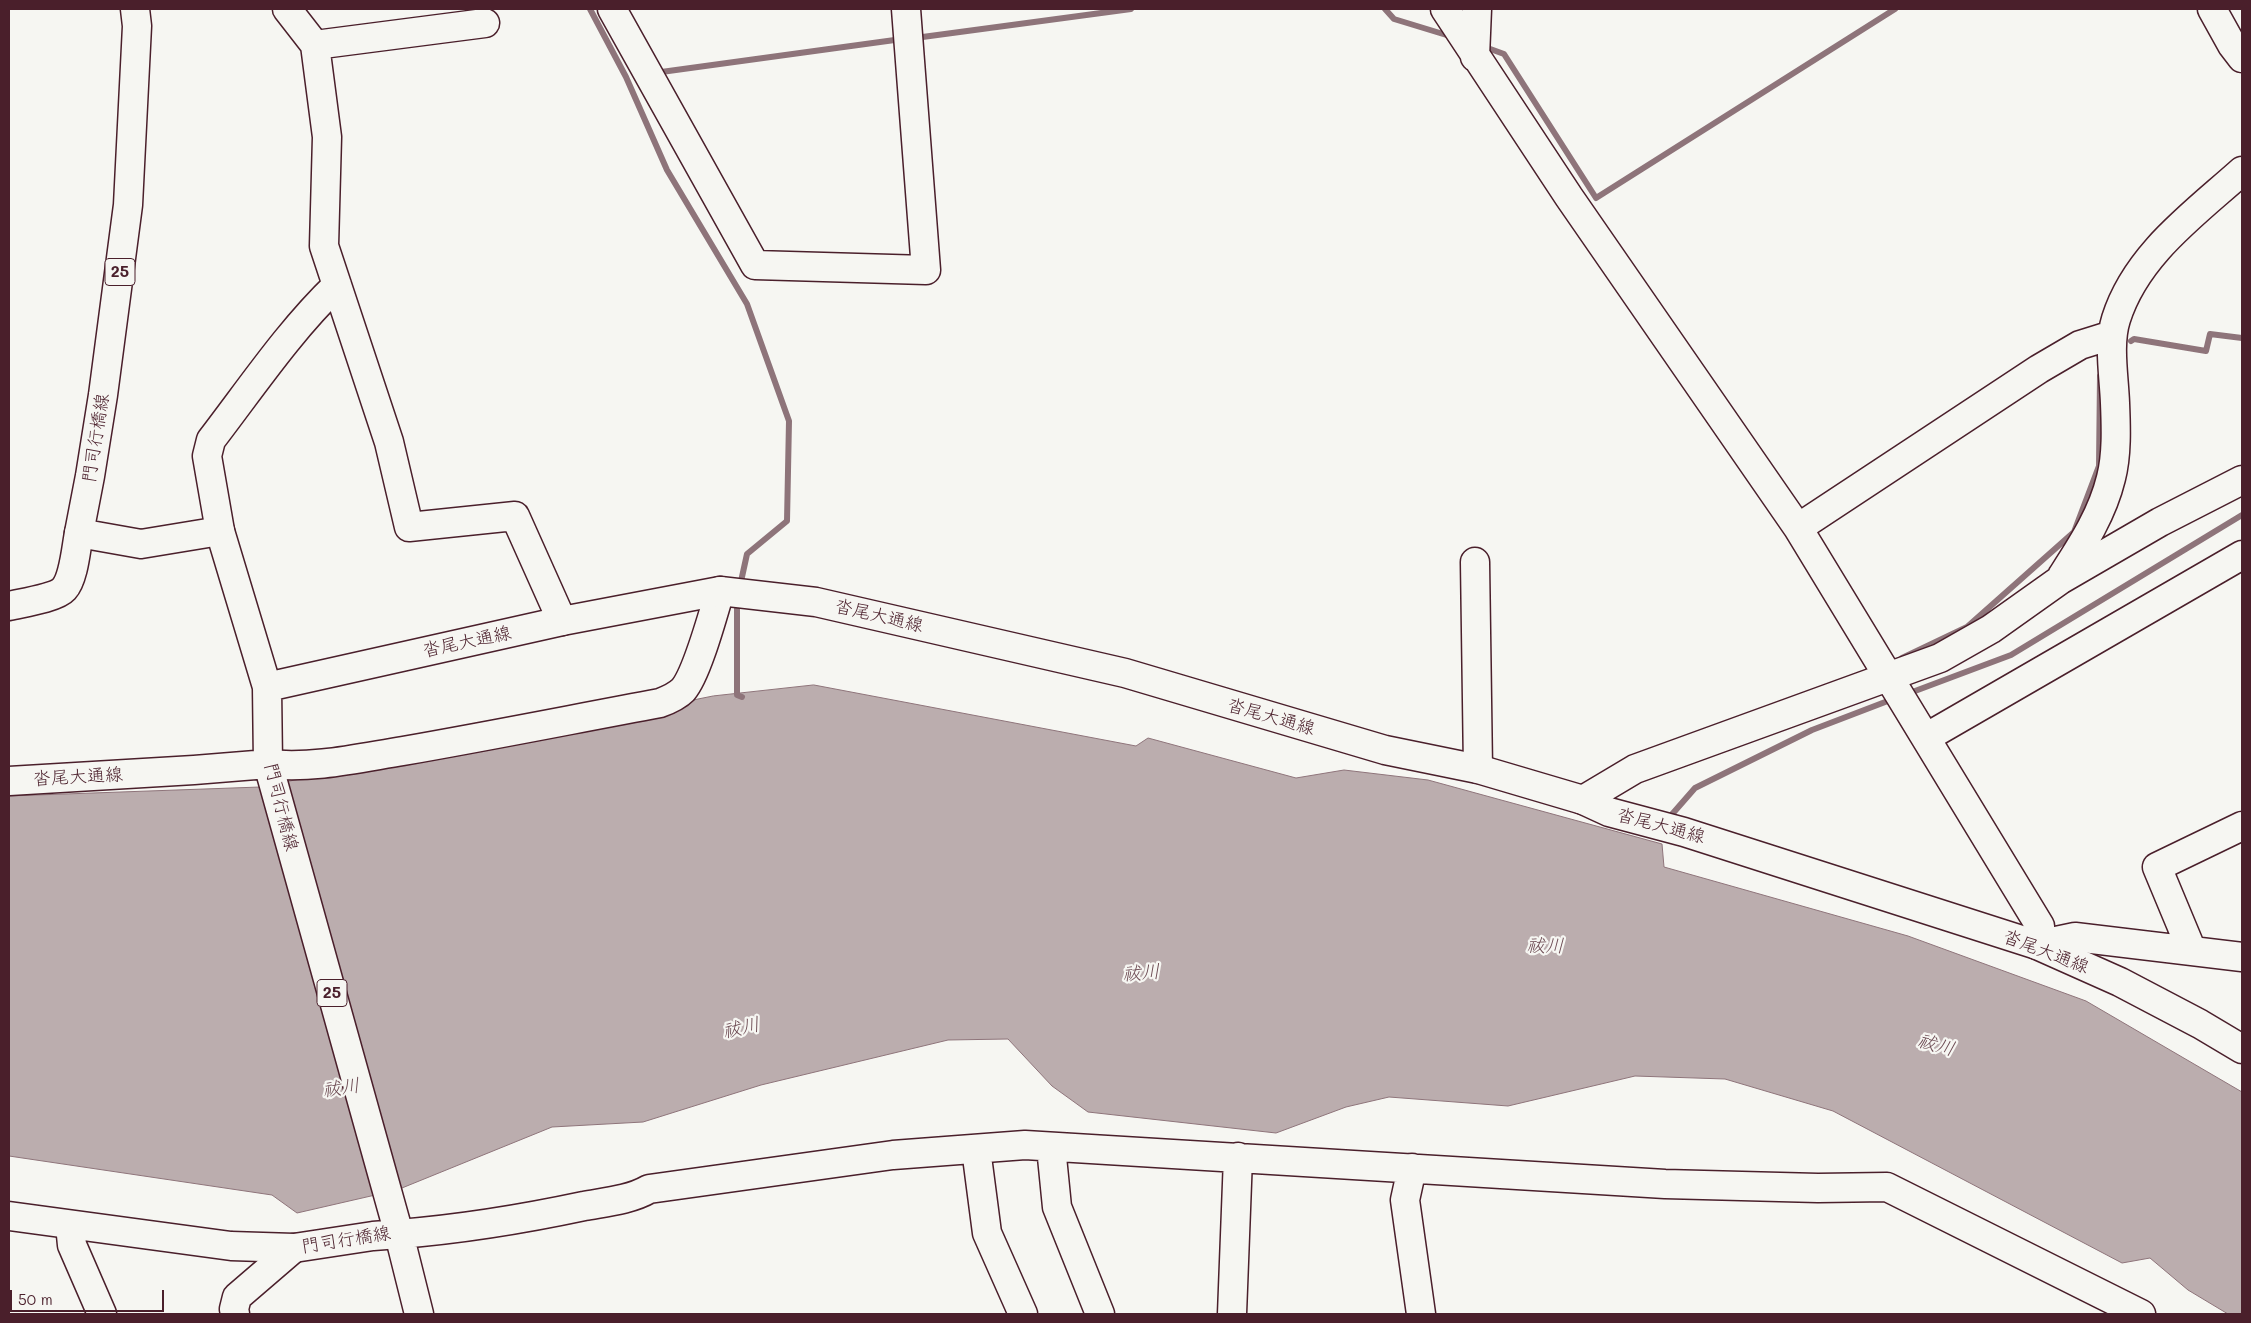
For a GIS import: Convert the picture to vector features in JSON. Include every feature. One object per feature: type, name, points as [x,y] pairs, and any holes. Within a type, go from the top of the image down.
[{"type":"street","name":"門司行橋線","points":[[9,606],[52,595],[63,590],[69,580],[79,533],[103,395],[128,205],[136,36],[134,9]]},
{"type":"street","points":[[287,9],[315,46],[327,137],[324,246],[390,442],[409,528],[515,516],[562,621]]},
{"type":"street","points":[[612,9],[755,265],[926,270],[906,9]]},
{"type":"street","points":[[1446,9],[1475,57],[1569,197],[1798,528],[2040,926],[2037,945],[2075,937],[2242,957]]},
{"type":"street","points":[[1475,57],[1477,9]]},
{"type":"street","points":[[2212,9],[2242,58]]},
{"type":"street","points":[[315,46],[485,23]]},
{"type":"street","points":[[2060,580],[2092,530],[2104,502],[2112,476],[2116,429],[2112,335],[2122,303],[2148,258],[2178,228],[2242,171]]},
{"type":"street","name":"門司行橋線","points":[[9,1216],[231,1246],[294,1248],[373,1236],[397,1223],[269,769],[267,687],[220,531],[207,456],[211,440],[288,340],[337,285]]},
{"type":"street","points":[[1798,528],[2039,369],[2080,345],[2112,335]]},
{"type":"street","points":[[1583,800],[1636,769],[1892,682],[1974,639],[2060,580],[2160,522],[2242,480]]},
{"type":"street","points":[[79,533],[141,544],[220,531]]},
{"type":"street","points":[[1924,734],[2242,555]]},
{"type":"street","points":[[1475,562],[1478,769]]},
{"type":"street","name":"沓尾大通線","points":[[9,781],[194,770],[269,769],[339,761],[454,742],[660,703],[672,698],[684,689],[695,666],[720,591]]},
{"type":"street","name":"沓尾大通線","points":[[267,687],[562,621],[720,591],[816,602],[1124,673],[1385,750],[1478,769],[1583,800],[1609,812],[1684,832],[2037,945],[2120,982],[2200,1024],[2242,1049]]},
{"type":"street","points":[[2192,950],[2157,867],[2242,826]]},
{"type":"street","points":[[419,1314],[397,1223],[447,1230],[573,1209],[638,1195],[649,1189],[893,1155],[1025,1145],[1665,1184],[1818,1188],[1887,1187],[2142,1314]]},
{"type":"street","points":[[1051,1147],[1057,1207],[1100,1314]]},
{"type":"street","points":[[976,1149],[987,1233],[1023,1314]]},
{"type":"street","points":[[1232,1314],[1238,1157]]},
{"type":"street","points":[[1412,1168],[1405,1200],[1421,1314]]},
{"type":"street","points":[[70,1225],[72,1245],[102,1314]]},
{"type":"street","points":[[234,1314],[236,1297],[294,1248]]},
{"type":"water","name":"祓川","points":[[814,685],[1136,746],[1148,738],[1296,778],[1344,770],[1428,780],[1662,844],[1664,867],[1908,936],[2086,1001],[2242,1092],[2242,1314],[2228,1314],[2188,1290],[2150,1258],[2122,1263],[1833,1111],[1725,1079],[1635,1076],[1508,1106],[1389,1097],[1346,1107],[1276,1133],[1088,1112],[1052,1086],[1008,1039],[948,1040],[761,1085],[643,1122],[552,1127],[397,1190],[297,1213],[272,1195],[9,1156],[9,796],[260,787],[713,696]]},
{"type":"waterway","points":[[590,9],[626,77],[667,170],[747,304],[789,421],[787,521],[747,554],[740,586]]},
{"type":"waterway","points":[[915,38],[1131,9]]},
{"type":"waterway","points":[[1385,9],[1394,19],[1453,37]]},
{"type":"waterway","points":[[1482,46],[1504,54],[1596,198],[1895,9]]},
{"type":"waterway","points":[[654,73],[902,39]]},
{"type":"waterway","points":[[2131,341],[2134,339],[2206,351],[2210,334],[2242,338]]},
{"type":"waterway","points":[[1902,658],[1967,627],[2074,532],[2099,466],[2100,376]]},
{"type":"waterway","points":[[1907,694],[2011,655],[2242,515]]},
{"type":"waterway","points":[[737,600],[737,695],[742,697]]},
{"type":"waterway","points":[[1667,820],[1695,788],[1812,730],[1893,699]]}]
